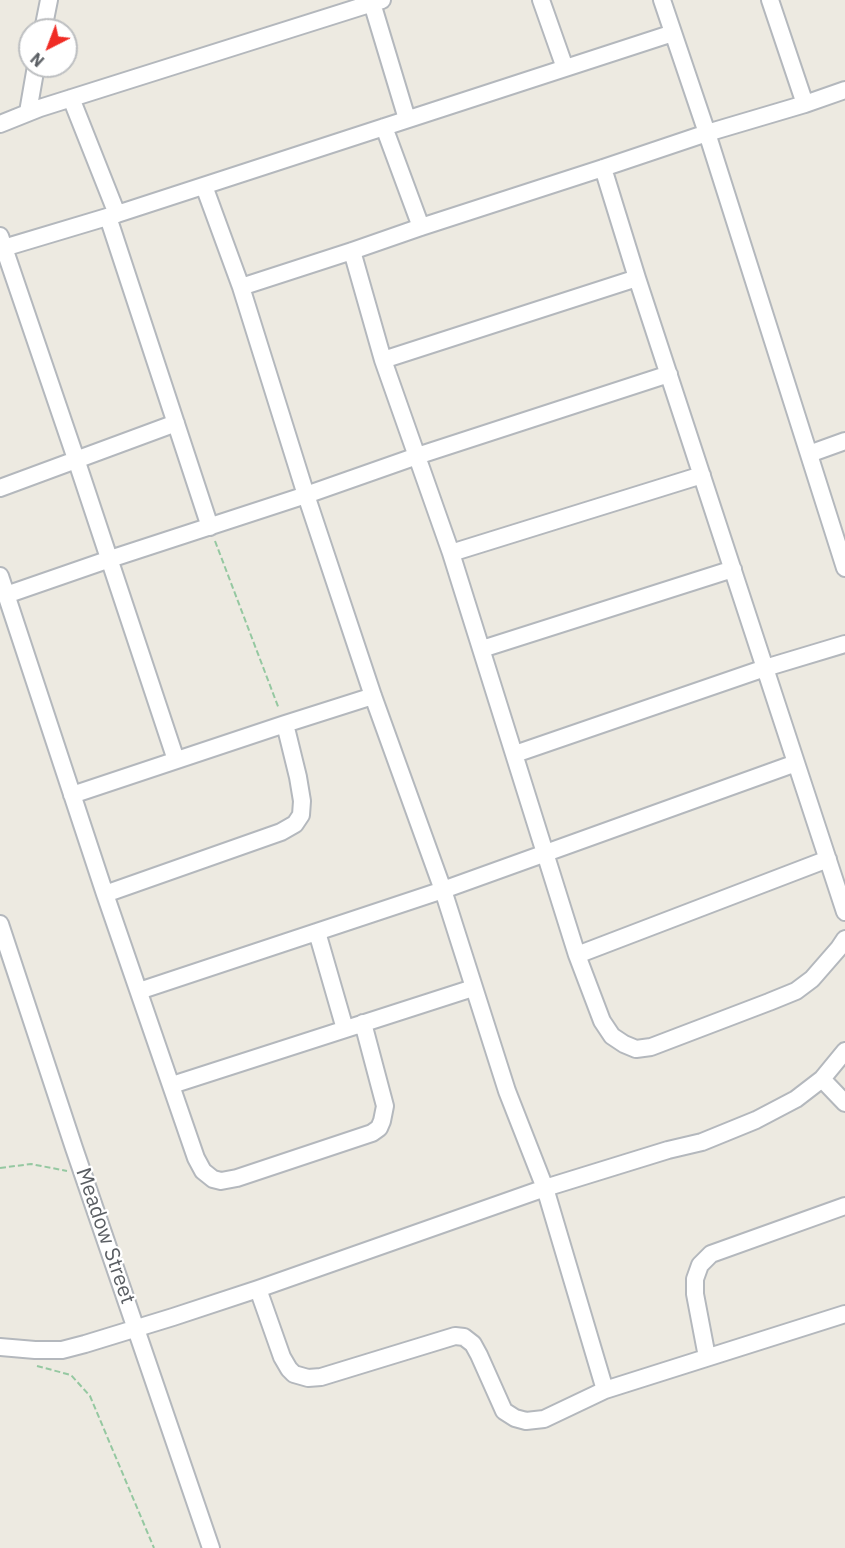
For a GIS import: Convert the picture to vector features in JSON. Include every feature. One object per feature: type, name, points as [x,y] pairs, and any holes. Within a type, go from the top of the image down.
[{"type":"street","points":[[45,18],[49,0]]},
{"type":"street","points":[[541,0],[565,68]]},
{"type":"street","points":[[662,0],[707,133],[845,567]]},
{"type":"street","points":[[770,0],[805,104]]},
{"type":"street","points":[[0,124],[28,112],[346,5],[376,1],[407,119]]},
{"type":"street","points":[[176,760],[110,559],[1,245],[112,215],[204,186],[673,33]]},
{"type":"street","points":[[28,112],[34,78]]},
{"type":"street","points":[[241,287],[707,133],[845,90]]},
{"type":"street","points":[[71,98],[112,215],[210,527]]},
{"type":"street","points":[[384,127],[421,227]]},
{"type":"street","points":[[603,168],[845,912]]},
{"type":"street","points":[[204,186],[241,287],[306,495],[373,696],[443,890],[507,1091],[545,1188],[605,1390]]},
{"type":"street","points":[[352,251],[383,360],[452,553],[578,955],[602,1021],[612,1036],[636,1049],[651,1047],[796,991],[812,979],[845,939]]},
{"type":"street","points":[[383,360],[637,278]]},
{"type":"street","points":[[6,595],[417,456],[669,374]]},
{"type":"street","points":[[0,488],[176,423]]},
{"type":"street","points":[[809,454],[845,441]]},
{"type":"street","points":[[452,553],[702,476]]},
{"type":"street","points":[[482,649],[733,569]]},
{"type":"street","points":[[0,576],[6,595],[6,616],[72,795],[196,1158],[203,1171],[213,1179],[221,1181],[256,1173],[372,1133],[379,1128],[386,1106],[363,1023]]},
{"type":"street","points":[[515,754],[765,668],[845,644]]},
{"type":"street","points":[[72,795],[373,696]]},
{"type":"street","points":[[105,894],[280,832],[295,824],[301,815],[302,801],[285,724]]},
{"type":"street","points":[[139,991],[443,890],[796,763]]},
{"type":"street","points":[[578,955],[828,859]]},
{"type":"street","name":"Meadow Street","points":[[0,924],[211,1548]]},
{"type":"street","points":[[317,932],[345,1029]]},
{"type":"street","points":[[172,1085],[473,988]]},
{"type":"street","points":[[0,1347],[62,1350],[258,1289],[545,1188],[668,1150],[702,1142],[756,1120],[796,1099],[822,1079],[845,1051]]},
{"type":"street","points":[[822,1079],[845,1103]]},
{"type":"street","points":[[707,1357],[695,1294],[695,1279],[700,1265],[711,1254],[845,1206]]},
{"type":"street","points":[[258,1289],[282,1357],[288,1369],[300,1377],[321,1377],[456,1336],[464,1337],[473,1344],[504,1411],[515,1418],[526,1421],[544,1419],[605,1390],[845,1314]]},
{"type":"path","points":[[210,527],[285,724]]},
{"type":"path","points":[[0,1168],[31,1164],[84,1175]]},
{"type":"path","points":[[28,1363],[71,1375],[90,1396],[154,1548]]}]
